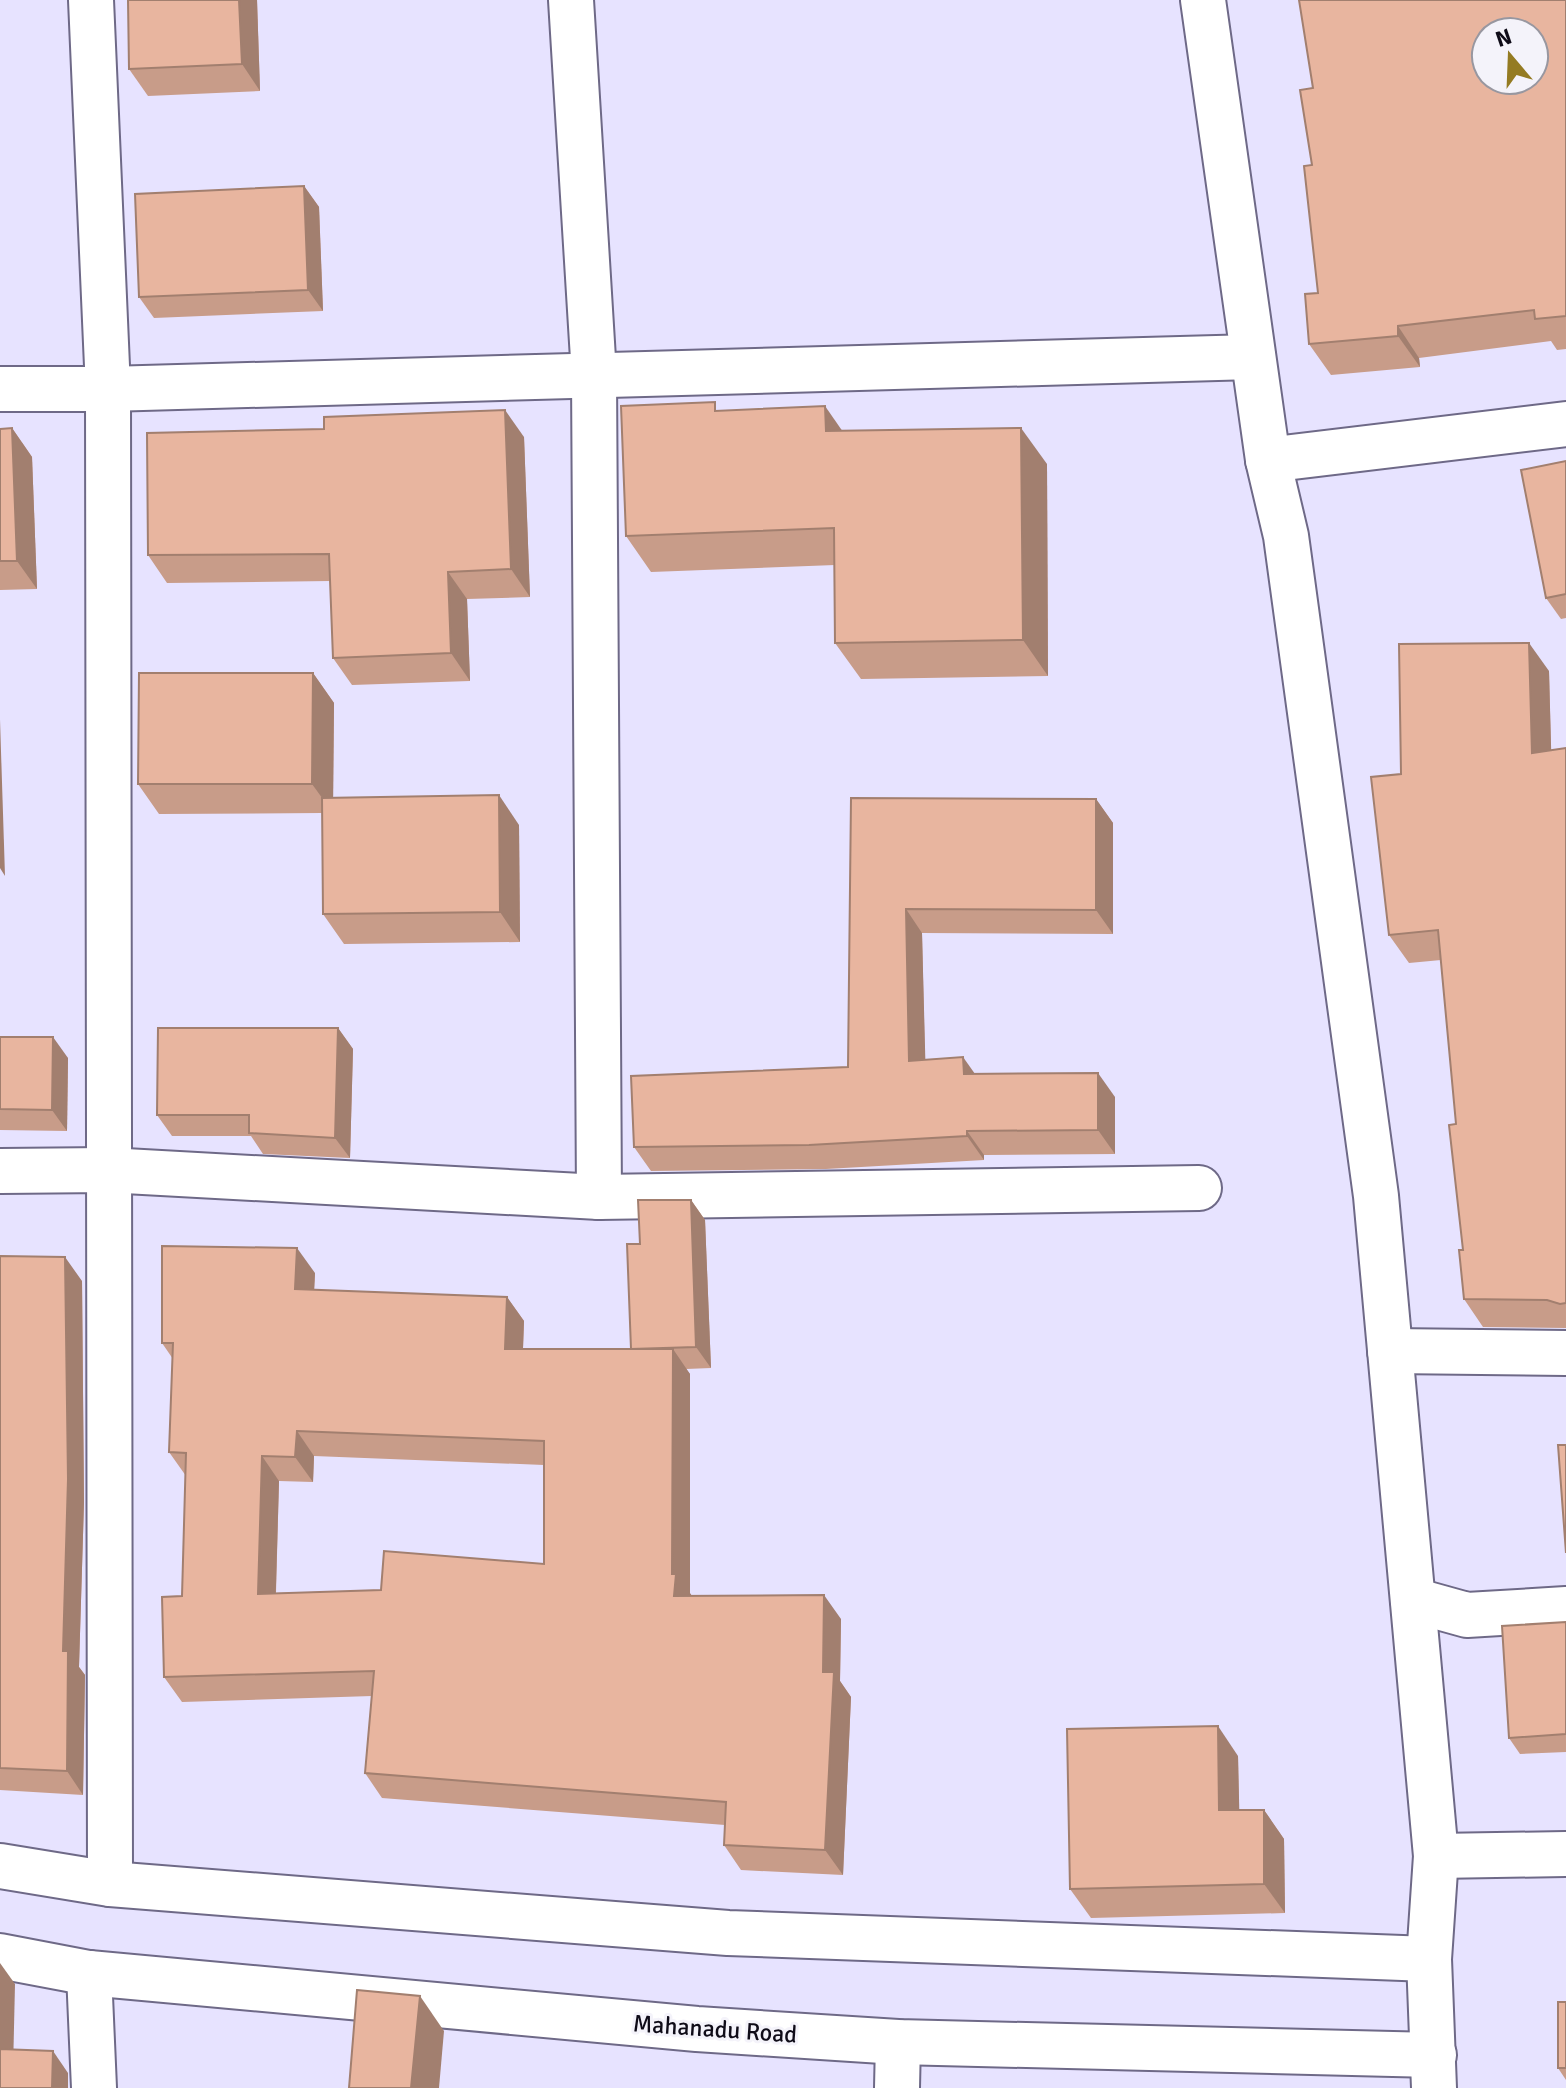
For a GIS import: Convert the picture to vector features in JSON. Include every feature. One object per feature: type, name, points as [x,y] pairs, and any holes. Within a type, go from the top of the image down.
[{"type":"street","points":[[91,0],[108,389],[110,1884]]},
{"type":"street","points":[[571,0],[594,375],[599,1197]]},
{"type":"street","points":[[1203,0],[1268,460],[1286,536],[1376,1196],[1436,1856],[1429,1959],[1434,2071]]},
{"type":"street","points":[[0,389],[108,389],[1253,357]]},
{"type":"street","points":[[1268,460],[1566,424]]},
{"type":"street","points":[[0,1171],[107,1170],[599,1197],[1199,1188]]},
{"type":"street","points":[[1390,1351],[1566,1353]]},
{"type":"street","points":[[1413,1600],[1467,1615],[1566,1609]]},
{"type":"street","points":[[1436,1856],[1566,1854]]},
{"type":"street","points":[[0,1866],[110,1884],[728,1933],[1429,1959]]},
{"type":"street","name":"Mahanadu Road","points":[[0,1956],[89,1973],[697,2029],[1434,2071]]},
{"type":"street","points":[[89,1973],[94,2088]]},
{"type":"street","points":[[897,2088],[898,2042]]},
{"type":"building","points":[[128,0],[239,0],[242,64],[129,69]]},
{"type":"building","points":[[1299,0],[1566,0],[1566,316],[1535,319],[1534,310],[1398,326],[1398,336],[1309,344],[1305,294],[1318,293],[1304,166],[1312,165],[1300,90],[1313,88]]},
{"type":"building","points":[[304,186],[308,290],[139,297],[135,194]]},
{"type":"building","points":[[715,402],[715,411],[825,406],[826,431],[1021,428],[1023,640],[835,643],[834,528],[626,536],[621,406]]},
{"type":"building","points":[[505,410],[511,569],[448,572],[451,653],[333,658],[329,554],[148,555],[147,433],[324,429],[324,417]]},
{"type":"building","points":[[12,428],[17,561],[0,561],[0,429]]},
{"type":"building","points":[[1566,461],[1566,594],[1546,598],[1521,470]]},
{"type":"building","points":[[1529,643],[1532,753],[1566,748],[1566,1303],[1560,1304],[1547,1300],[1464,1299],[1459,1250],[1463,1250],[1449,1125],[1456,1124],[1438,930],[1389,935],[1371,777],[1401,774],[1399,644]]},
{"type":"building","points":[[139,673],[313,673],[312,784],[138,784]]},
{"type":"building","points":[[499,795],[500,912],[323,914],[322,798]]},
{"type":"building","points":[[851,798],[1096,799],[1096,910],[906,909],[909,1061],[963,1057],[964,1074],[1098,1073],[1098,1130],[967,1131],[967,1136],[809,1145],[634,1147],[631,1076],[848,1067]]},
{"type":"building","points":[[158,1028],[338,1028],[335,1138],[249,1133],[249,1115],[157,1115]]},
{"type":"building","points":[[0,1037],[53,1037],[52,1110],[0,1109]]},
{"type":"building","points":[[638,1200],[691,1200],[696,1347],[631,1349],[627,1244],[640,1244]]},
{"type":"building","points":[[162,1246],[297,1248],[295,1289],[507,1297],[505,1349],[673,1349],[674,1596],[824,1595],[823,1672],[834,1672],[825,1850],[724,1845],[726,1802],[365,1773],[374,1671],[164,1677],[162,1597],[182,1596],[186,1453],[169,1452],[173,1343],[162,1343]],"holes":[[[297,1431],[544,1441],[544,1564],[384,1551],[381,1590],[258,1594],[262,1456],[295,1457]]]},
{"type":"building","points":[[0,1256],[65,1257],[68,1479],[63,1651],[68,1651],[67,1771],[0,1768]]},
{"type":"building","points":[[1558,1445],[1566,1445],[1566,1553]]},
{"type":"building","points":[[1566,1622],[1566,1734],[1509,1738],[1502,1626]]},
{"type":"building","points":[[1218,1726],[1219,1810],[1264,1810],[1264,1884],[1070,1889],[1067,1729]]},
{"type":"building","points":[[357,1990],[420,1996],[411,2088],[349,2088]]},
{"type":"building","points":[[1558,2002],[1566,2002],[1566,2068],[1558,2068]]},
{"type":"building","points":[[0,2049],[53,2051],[52,2088],[0,2088]]}]
